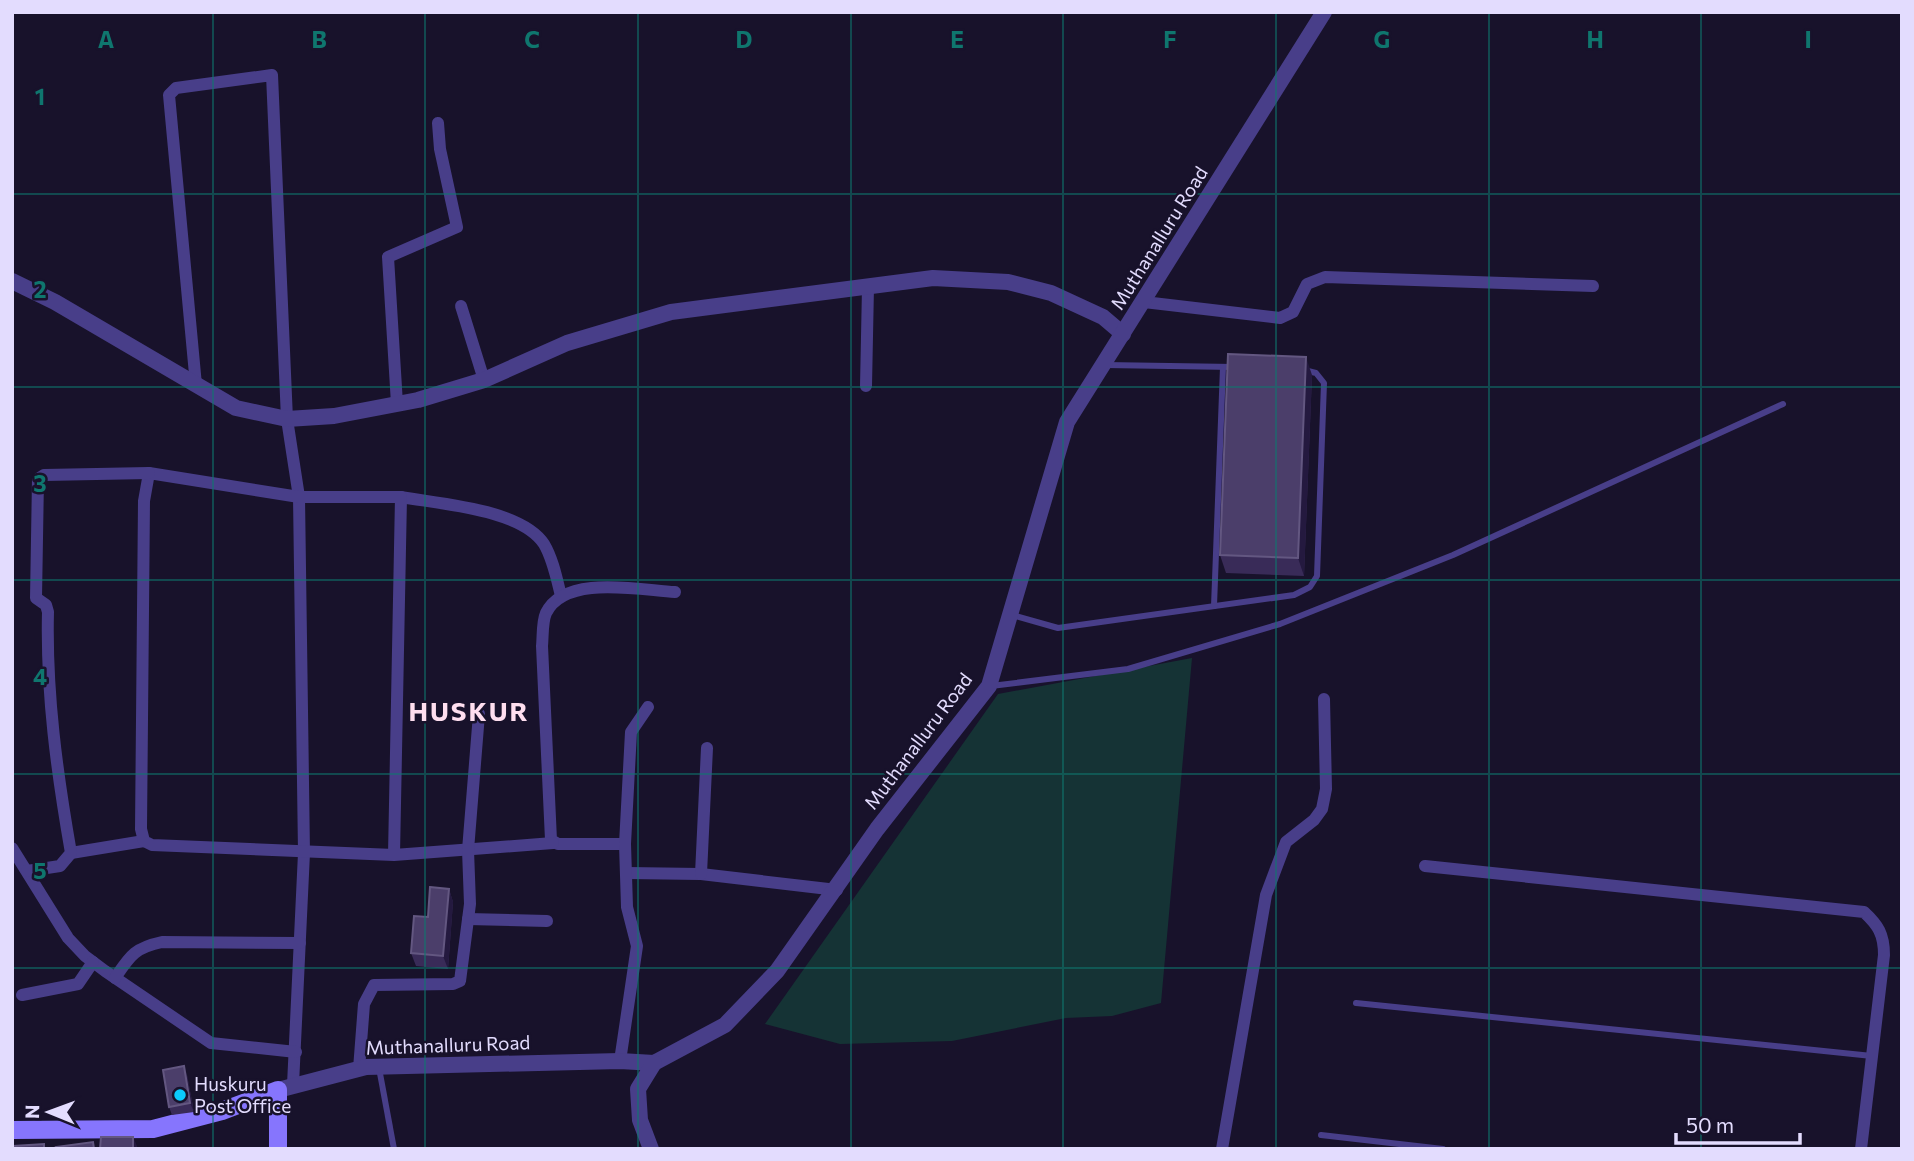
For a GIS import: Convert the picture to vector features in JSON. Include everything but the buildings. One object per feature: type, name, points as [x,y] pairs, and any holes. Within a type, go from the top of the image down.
[{"type":"main road","points":[[12,1130],[153,1129],[222,1111],[286,1088],[278,1149]]},
{"type":"street","name":"Muthanalluru Road","points":[[286,1088],[359,1069],[378,1067],[620,1061],[654,1063],[725,1025],[777,971],[837,890],[877,829],[989,686],[1067,422],[1324,12]]},
{"type":"street","points":[[196,385],[169,94],[176,88],[272,75],[287,419],[299,497],[304,853],[296,1052],[286,1088]]},
{"type":"street","points":[[397,404],[388,257],[457,227],[440,149],[438,123]]},
{"type":"street","points":[[1144,302],[1280,318],[1293,312],[1307,284],[1325,277],[1593,286]]},
{"type":"street","points":[[12,281],[55,302],[236,408],[287,419],[334,416],[397,404],[484,380],[567,343],[671,312],[933,278],[1009,282],[1051,293],[1103,317],[1123,334]]},
{"type":"street","points":[[866,386],[867,287]]},
{"type":"street","points":[[461,306],[484,380]]},
{"type":"street","points":[[144,841],[141,829],[140,739],[144,500],[149,473]]},
{"type":"street","points":[[71,853],[57,776],[46,658],[47,612],[46,605],[36,598],[36,487],[38,479],[44,475],[149,473],[299,497],[401,497],[508,518],[526,526],[546,547],[561,596]]},
{"type":"street","points":[[394,855],[401,497]]},
{"type":"street","points":[[553,843],[542,646],[544,615],[554,600],[569,591],[598,587],[676,592]]},
{"type":"street","points":[[1222,1149],[1266,895],[1286,842],[1314,820],[1324,799],[1324,699]]},
{"type":"street","points":[[620,1061],[636,946],[628,919],[625,844],[631,732],[648,707]]},
{"type":"street","points":[[359,1069],[360,1027],[369,991],[383,983],[457,983],[468,919],[468,850],[479,714]]},
{"type":"street","points":[[701,874],[707,748]]},
{"type":"street","points":[[27,871],[60,866],[71,853],[144,841],[152,845],[394,855],[553,843],[625,844]]},
{"type":"street","points":[[12,848],[68,938],[115,978],[211,1043],[296,1052]]},
{"type":"street","points":[[1425,866],[1864,912],[1878,924],[1884,939],[1861,1149]]},
{"type":"street","points":[[626,873],[701,874],[837,890]]},
{"type":"street","points":[[468,919],[547,921]]},
{"type":"street","points":[[115,978],[131,955],[143,946],[152,944],[300,943]]},
{"type":"street","points":[[22,995],[78,984],[93,962]]},
{"type":"street","points":[[651,1149],[640,1120],[638,1088],[654,1063]]},
{"type":"lane","points":[[1103,365],[1248,367]]},
{"type":"lane","points":[[1214,606],[1223,367]]},
{"type":"lane","points":[[1010,615],[1058,628],[1294,595],[1310,587],[1317,576],[1324,383],[1316,373],[1297,368]]},
{"type":"lane","points":[[989,686],[1128,668],[1280,624],[1452,555],[1783,404]]},
{"type":"lane","points":[[1356,1003],[1872,1056]]},
{"type":"lane","points":[[378,1067],[394,1149]]},
{"type":"lane","points":[[1321,1135],[1443,1149]]},
{"type":"green space","points":[[1192,658],[1161,1003],[1112,1016],[1066,1018],[952,1041],[840,1044],[765,1024],[998,694]]},
{"type":"place","name":"Huskuru Post Office","points":[[180,1095]]},
{"type":"district","name":"HUSKUR","points":[[469,712]]}]
